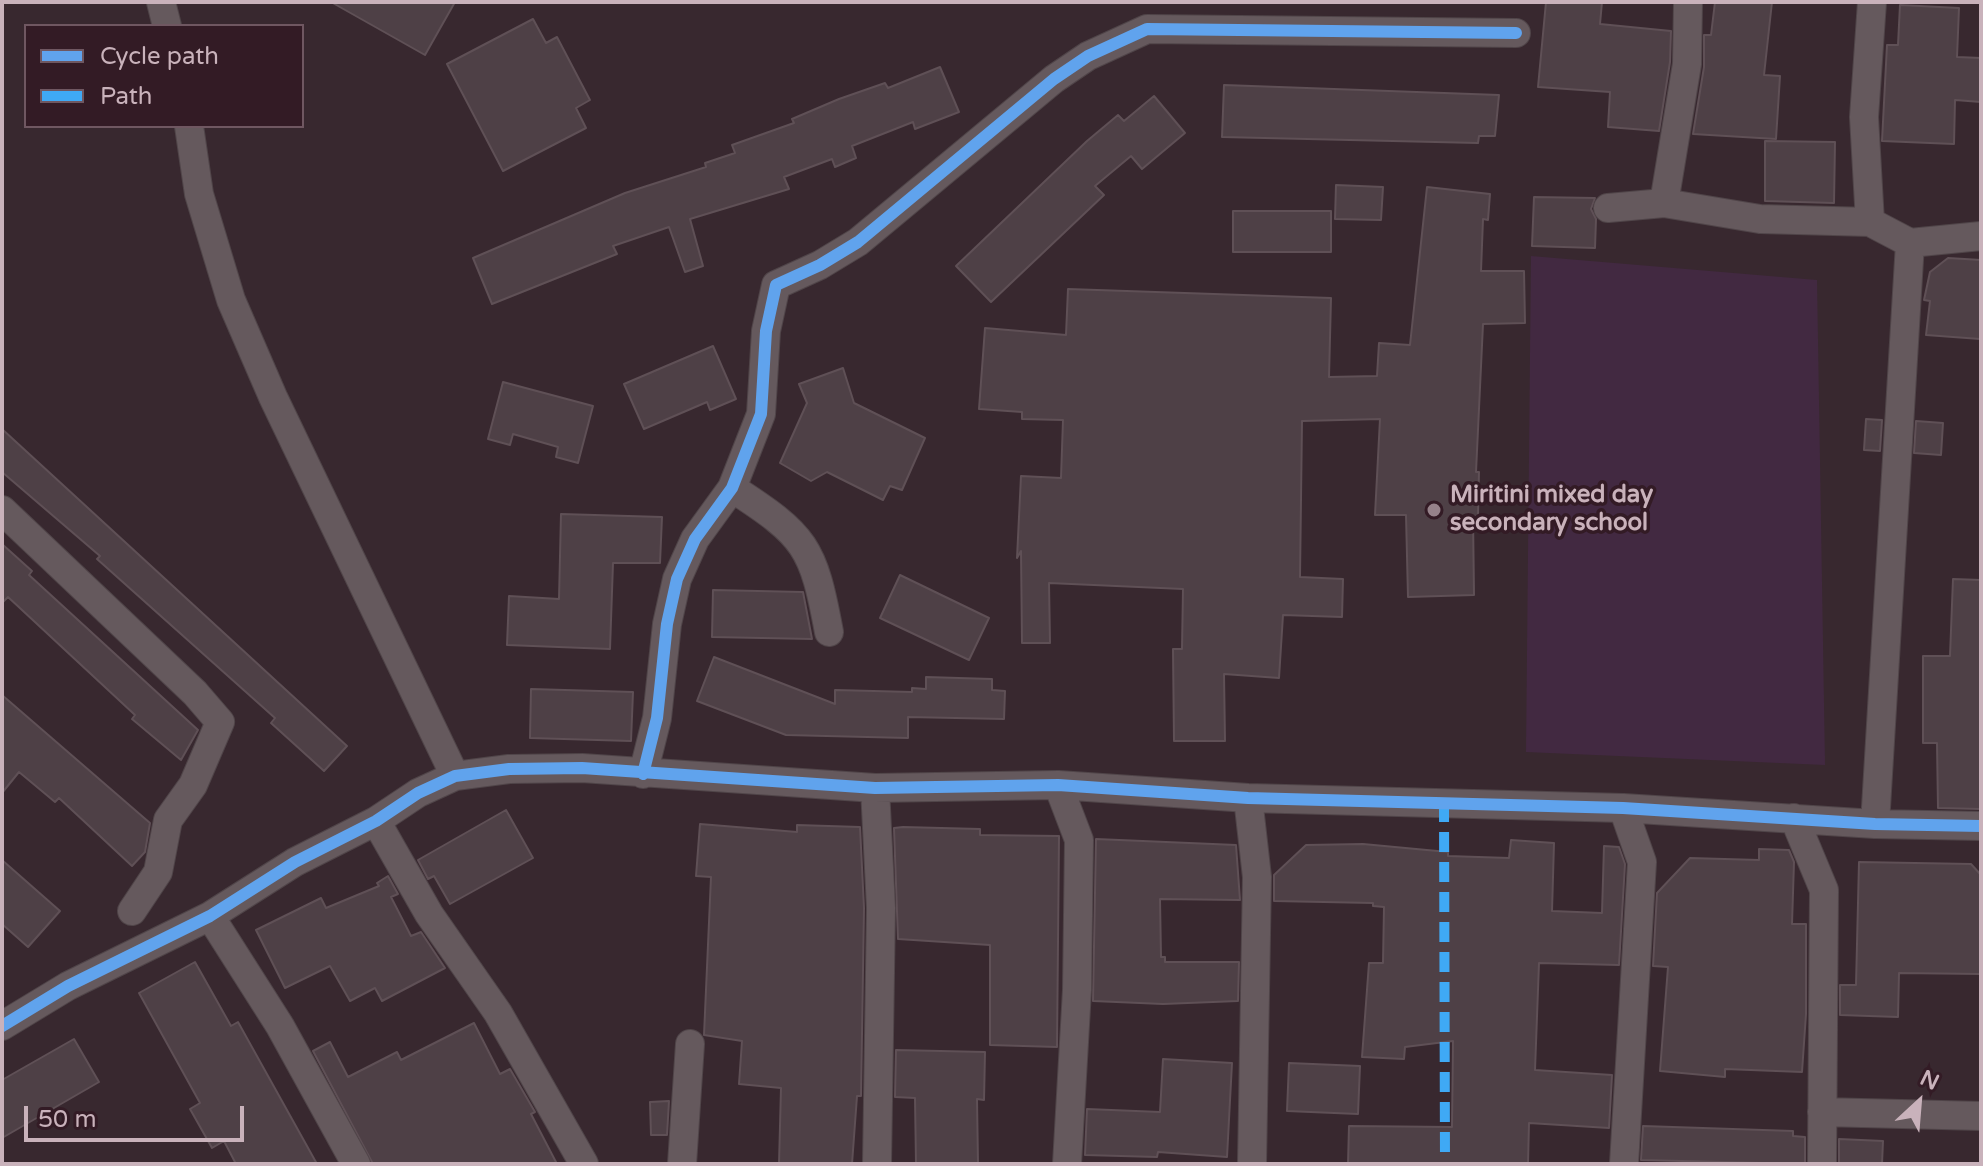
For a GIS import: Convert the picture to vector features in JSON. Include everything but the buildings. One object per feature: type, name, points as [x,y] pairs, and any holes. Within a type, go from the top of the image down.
[{"type":"street","points":[[161,2],[166,24]]},
{"type":"street","points":[[1664,203],[1687,64],[1688,2]]},
{"type":"street","points":[[1870,222],[1864,117],[1872,2]]},
{"type":"street","points":[[643,774],[657,718],[667,624],[677,579],[695,539],[732,488],[761,414],[766,331],[776,285],[820,265],[858,242],[1054,79],[1088,56],[1147,29],[1516,33]]},
{"type":"street","points":[[189,128],[199,194],[231,300],[273,397],[455,776]]},
{"type":"street","points":[[1608,208],[1664,203],[1760,219],[1870,222],[1910,243],[1981,236]]},
{"type":"street","points":[[1875,824],[1910,243]]},
{"type":"street","points":[[732,488],[781,520],[812,558],[829,632]]},
{"type":"street","points":[[2,510],[195,693],[220,722],[193,785],[168,820],[158,872],[132,911]]},
{"type":"street","points":[[2,1026],[68,986],[210,916],[295,862],[376,821],[418,793],[455,776],[524,769],[582,768],[875,788],[1058,785],[1248,798],[1623,808],[1875,824],[1981,826]]},
{"type":"street","points":[[1058,785],[1079,840],[1077,990],[1067,1164]]},
{"type":"street","points":[[875,788],[881,908],[877,1164]]},
{"type":"street","points":[[1248,798],[1257,877],[1251,1031],[1252,1164]]},
{"type":"street","points":[[1623,808],[1642,862],[1624,1164]]},
{"type":"street","points":[[1794,818],[1824,890],[1822,1164]]},
{"type":"street","points":[[376,821],[429,914],[498,1013],[584,1164]]},
{"type":"street","points":[[210,916],[280,1026],[356,1164]]},
{"type":"street","points":[[682,1164],[690,1044]]},
{"type":"street","points":[[1822,1112],[1981,1116]]},
{"type":"shaded area","points":[[1531,256],[1817,280],[1825,765],[1526,752]]},
{"type":"marked path","points":[[1444,802],[1445,1164]]},
{"type":"cycle path","points":[[643,774],[657,718],[667,624],[677,579],[695,539],[732,488],[761,414],[766,331],[776,285],[820,265],[858,242],[1054,79],[1088,56],[1147,29],[1516,33]]},
{"type":"cycle path","points":[[2,1026],[68,986],[210,916],[295,862],[376,821],[418,793],[455,776],[509,769],[582,768],[875,788],[1058,785],[1248,798],[1623,808],[1875,824],[1981,826]]},
{"type":"place","name":"Miritini mixed day secondary school","points":[[1434,510]]}]
